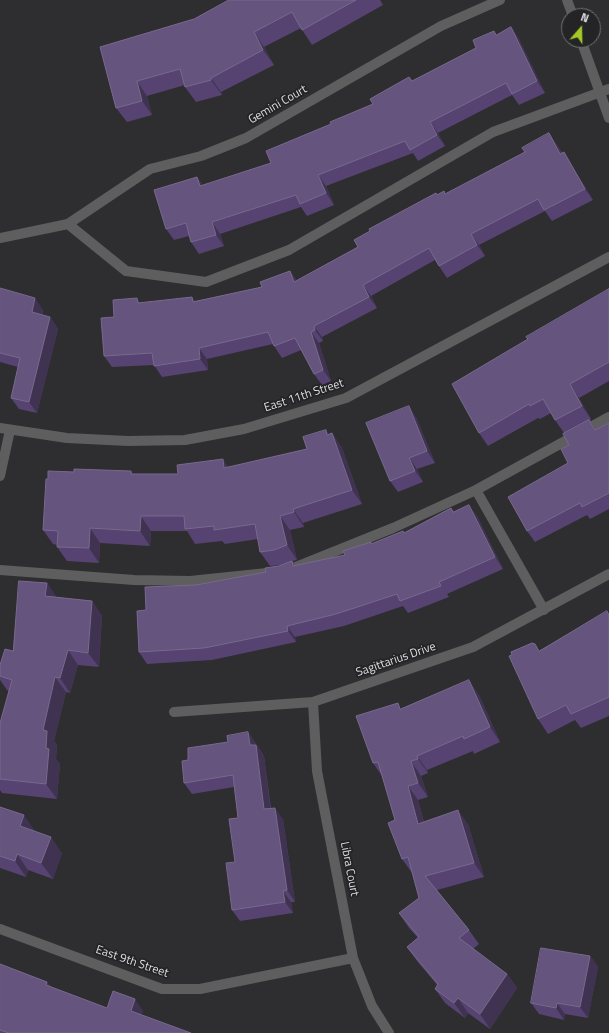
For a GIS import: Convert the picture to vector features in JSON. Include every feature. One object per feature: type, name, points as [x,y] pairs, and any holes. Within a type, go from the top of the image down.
[{"type":"street","name":"Gemini Court","points":[[68,224],[150,169],[201,156],[246,138],[441,26],[500,0]]},
{"type":"street","points":[[585,48],[604,90],[609,118]]},
{"type":"street","points":[[0,238],[68,224],[126,271],[206,282],[289,250],[493,132],[604,90]]},
{"type":"street","name":"East 11th Street","points":[[0,428],[67,438],[128,441],[185,440],[244,430],[346,398],[609,257]]},
{"type":"street","points":[[0,570],[134,580],[182,581],[286,571],[393,528],[476,490],[609,417]]},
{"type":"street","points":[[0,476],[10,430]]},
{"type":"street","points":[[476,490],[544,610]]},
{"type":"street","name":"Sagittarius Drive","points":[[174,712],[313,702],[473,647],[609,574]]},
{"type":"street","name":"Libra Court","points":[[313,702],[317,771],[353,958],[372,1006],[389,1033]]},
{"type":"street","name":"East 9th Street","points":[[0,929],[162,989],[200,989],[353,958]]},
{"type":"building","points":[[229,0],[356,0],[302,30],[292,12],[254,32],[263,50],[211,78],[211,80],[185,87],[180,69],[137,81],[142,101],[116,108],[100,47],[194,19]]},
{"type":"building","points":[[511,27],[537,81],[512,94],[506,83],[430,122],[437,135],[410,150],[405,141],[318,175],[326,193],[300,204],[296,195],[212,222],[216,235],[191,242],[186,223],[166,229],[154,190],[197,177],[200,186],[271,163],[266,151],[331,124],[330,122],[373,104],[370,99],[409,77],[412,81],[476,48],[473,40],[494,31],[496,35]]},
{"type":"building","points":[[549,133],[560,154],[564,152],[585,189],[544,210],[538,199],[471,234],[477,245],[439,266],[429,248],[363,285],[369,297],[314,326],[315,330],[311,332],[323,370],[314,374],[295,338],[274,346],[268,332],[199,348],[200,359],[154,366],[152,353],[104,356],[101,318],[114,317],[113,300],[137,298],[138,303],[192,297],[193,302],[262,287],[260,282],[290,271],[294,282],[358,247],[354,240],[370,231],[369,229],[436,193],[437,195],[444,191],[445,194],[525,152],[522,148]]},
{"type":"building","points":[[0,288],[35,298],[32,312],[50,317],[29,402],[11,398],[20,358],[0,353]]},
{"type":"building","points":[[609,289],[609,362],[570,384],[582,406],[555,420],[543,399],[530,406],[529,404],[479,433],[452,384],[528,339],[526,337]]},
{"type":"building","points":[[409,406],[427,451],[409,458],[415,471],[390,481],[366,423]]},
{"type":"building","points":[[589,420],[595,430],[609,423],[609,493],[582,507],[580,503],[527,531],[508,497],[568,463],[561,449],[569,445],[563,434]]},
{"type":"building","points":[[326,430],[327,435],[332,433],[352,490],[293,509],[294,512],[280,516],[287,545],[274,550],[260,552],[255,524],[214,530],[214,526],[185,529],[184,516],[141,516],[140,531],[90,528],[89,548],[57,547],[58,531],[43,530],[46,479],[48,479],[48,471],[74,472],[74,469],[131,471],[131,474],[178,474],[177,465],[223,459],[224,468],[307,449],[303,437]]},
{"type":"building","points":[[469,505],[495,557],[439,582],[441,586],[400,601],[397,594],[336,614],[287,626],[288,631],[204,648],[139,652],[137,611],[146,610],[145,587],[196,585],[266,572],[265,568],[279,566],[292,561],[293,566],[345,555],[343,551],[371,542],[371,544],[403,531],[404,533],[451,508],[453,512]]},
{"type":"building","points":[[19,581],[47,583],[45,596],[92,601],[88,653],[68,650],[60,678],[55,677],[43,730],[47,731],[46,748],[49,749],[46,784],[0,779],[0,723],[12,680],[0,676],[0,665],[5,649],[13,651]]},
{"type":"building","points":[[607,611],[609,615],[609,697],[571,714],[566,705],[538,719],[509,656],[512,655],[511,652],[532,643],[535,644],[539,651]]},
{"type":"building","points":[[469,680],[490,727],[464,739],[463,736],[417,756],[418,759],[411,761],[418,783],[408,786],[418,824],[458,810],[474,863],[425,876],[469,930],[459,938],[507,974],[480,1014],[458,998],[454,1003],[435,989],[438,984],[407,947],[419,937],[399,913],[419,898],[408,857],[402,859],[388,823],[395,820],[378,762],[373,763],[356,716],[398,703],[400,709]]},
{"type":"building","points":[[248,732],[250,745],[256,745],[264,809],[275,808],[287,890],[283,891],[285,902],[232,910],[226,863],[235,862],[229,819],[238,818],[233,775],[184,783],[182,761],[188,760],[188,748],[228,742],[227,736]]},
{"type":"building","points":[[0,807],[24,815],[20,826],[51,837],[41,863],[17,854],[15,861],[0,856]]},
{"type":"building","points":[[541,948],[590,956],[580,1007],[557,1003],[556,1008],[531,1003]]},
{"type":"building","points":[[0,964],[47,982],[46,985],[107,1008],[113,991],[135,999],[131,1011],[191,1033],[9,1033],[0,1030]]}]
